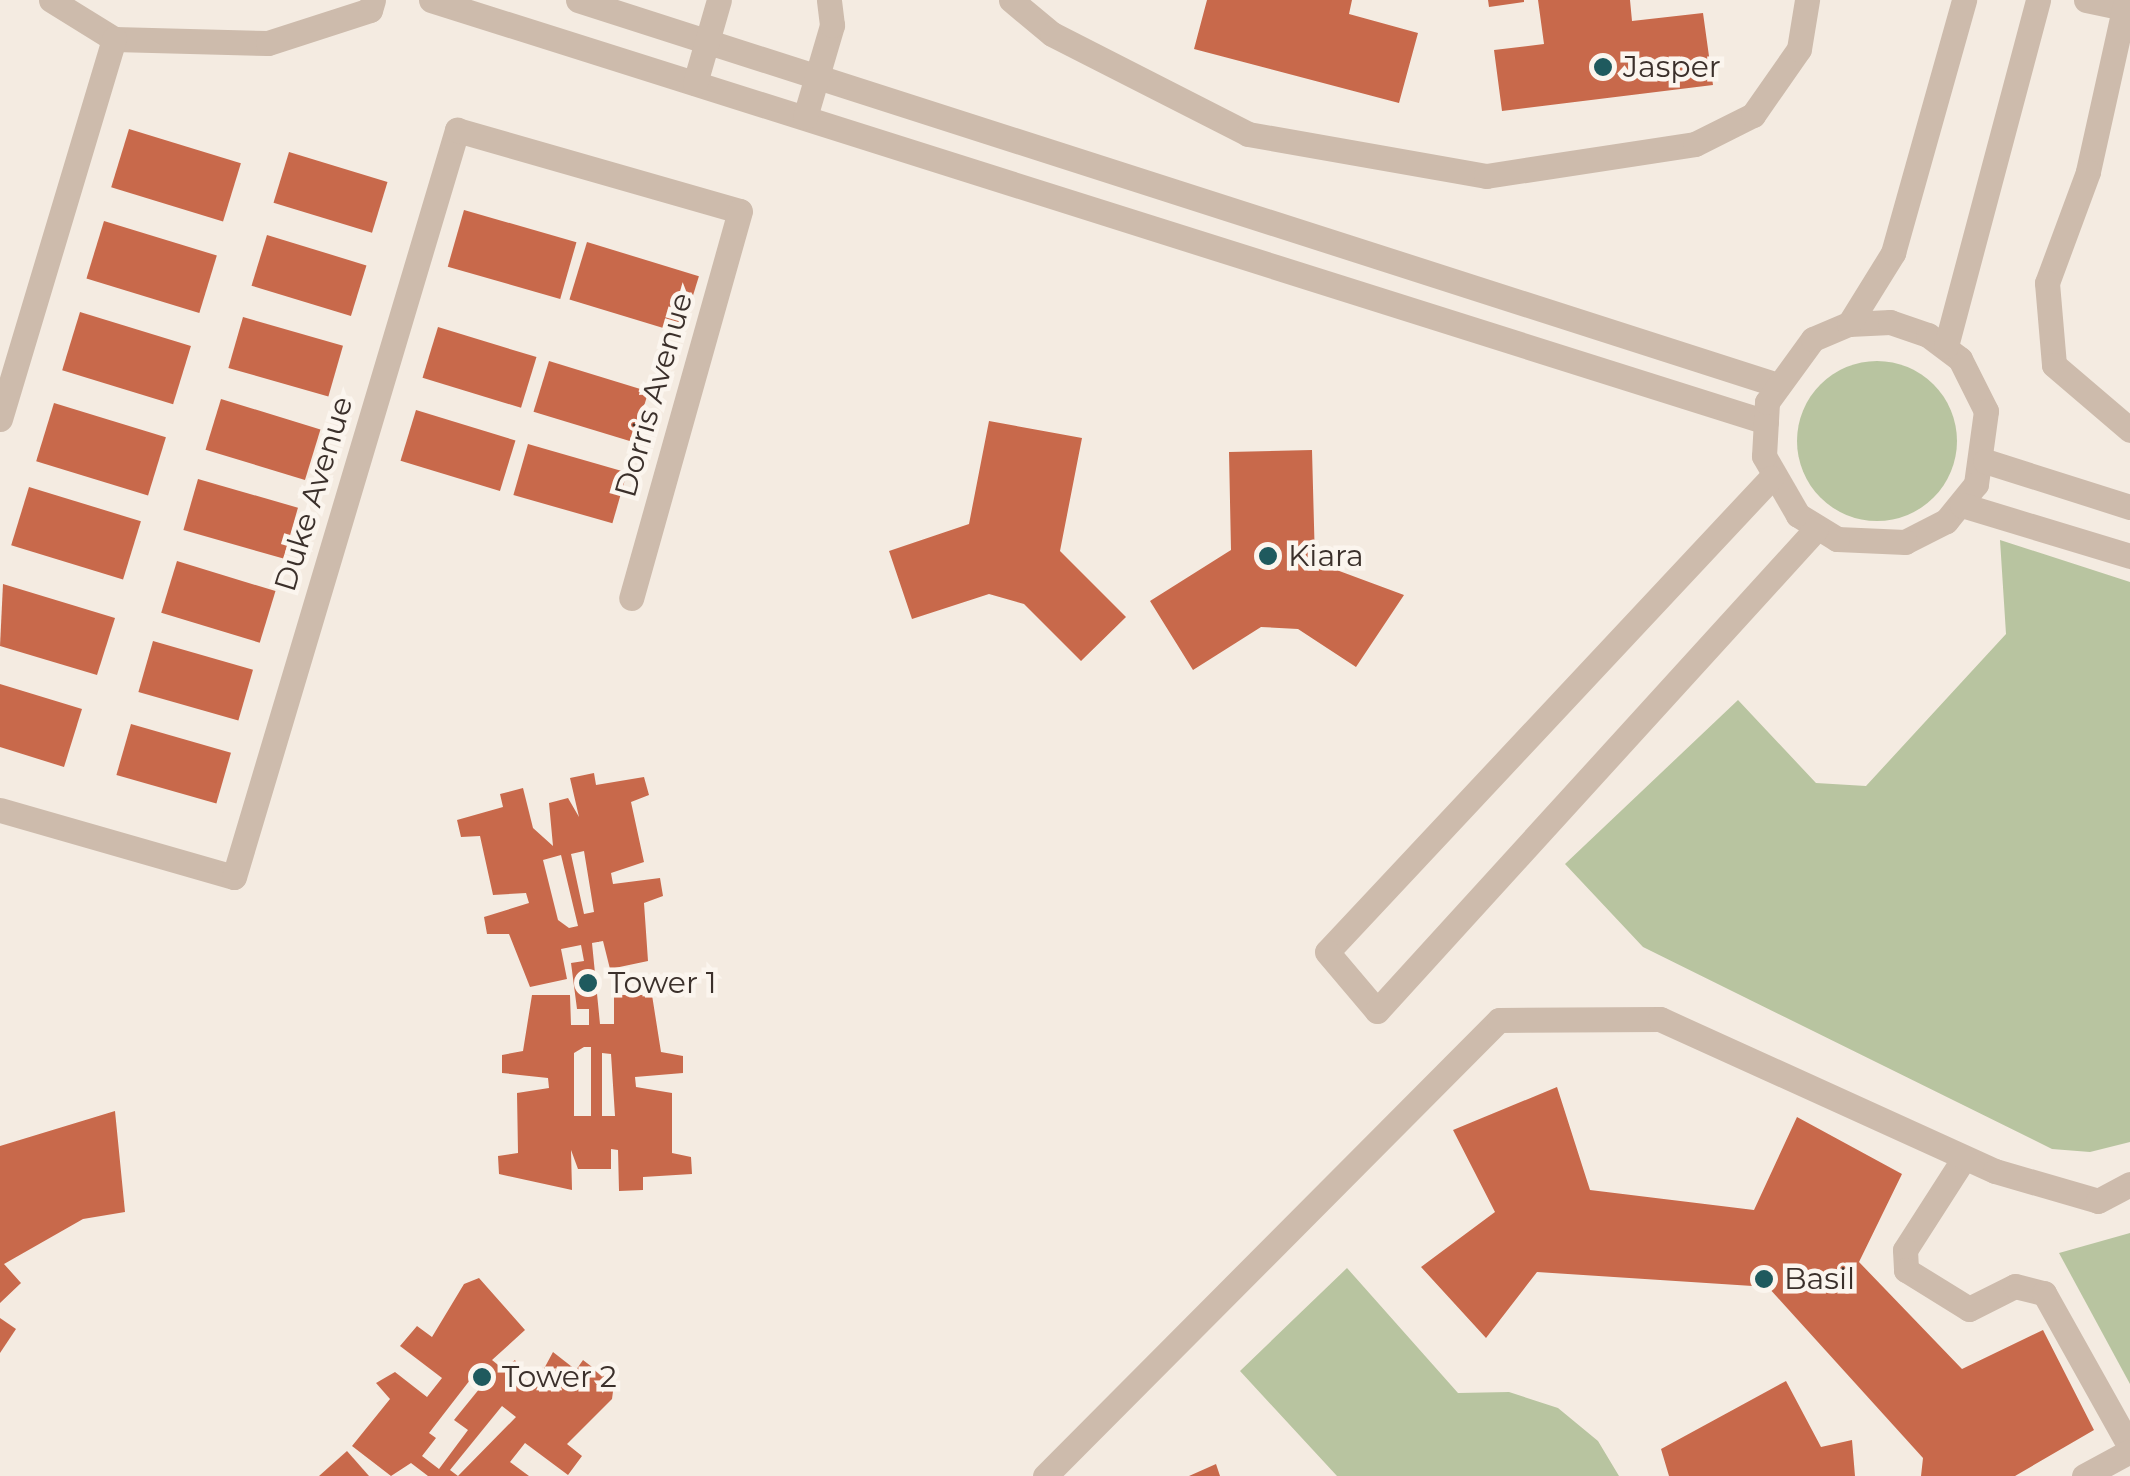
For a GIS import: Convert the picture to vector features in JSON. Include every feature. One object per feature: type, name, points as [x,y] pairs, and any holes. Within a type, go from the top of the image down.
[{"type":"street","points":[[51,0],[114,40],[268,43],[370,10],[373,0]]},
{"type":"street","points":[[431,0],[1766,422]]},
{"type":"street","points":[[578,0],[1775,384]]},
{"type":"street","points":[[695,83],[719,0]]},
{"type":"street","points":[[805,117],[818,76],[829,0]]},
{"type":"street","points":[[1011,0],[1052,34],[1248,134],[1486,176],[1694,144],[1752,115],[1800,48],[1808,0]]},
{"type":"street","points":[[1849,324],[1893,254],[1964,0]]},
{"type":"street","points":[[1946,346],[2038,0]]},
{"type":"street","points":[[2086,0],[2125,4],[2088,172],[2047,283],[2054,365],[2130,430]]},
{"type":"street","points":[[0,418],[114,40]]},
{"type":"street","name":"Duke Avenue","points":[[0,810],[234,877],[457,130],[740,210]]},
{"type":"street","name":"Dorris Avenue","points":[[631,598],[740,210]]},
{"type":"street","points":[[1890,322],[1946,346],[1980,393],[1985,460],[1962,505],[1926,534],[1882,545],[1816,529],[1771,478],[1766,422],[1775,384],[1813,339],[1849,324],[1890,322]]},
{"type":"street","points":[[1985,460],[2130,508]]},
{"type":"street","points":[[1771,478],[1326,952],[1378,1011],[1816,529]]},
{"type":"street","points":[[1962,505],[2130,556]]},
{"type":"street","points":[[1045,1476],[1499,1020],[1660,1018],[1964,1158],[2098,1201],[2130,1184]]},
{"type":"street","points":[[1964,1158],[1905,1250],[1906,1270],[1969,1309],[2015,1286],[2044,1293],[2130,1449],[2084,1476]]},
{"type":"green space","points":[[1877,361],[1908,367],[1934,384],[1951,410],[1957,441],[1951,472],[1934,498],[1908,515],[1877,521],[1846,515],[1820,498],[1803,472],[1797,441],[1803,410],[1820,384],[1846,367]]},
{"type":"green space","points":[[2000,540],[2130,582],[2130,1142],[2090,1152],[2052,1149],[1643,947],[1565,864],[1738,700],[1816,783],[1866,786],[2006,634]]},
{"type":"green space","points":[[2130,1233],[2130,1384],[2059,1253]]},
{"type":"green space","points":[[1347,1268],[1458,1393],[1509,1392],[1558,1408],[1598,1441],[1619,1476],[1337,1476],[1240,1371]]},
{"type":"building","points":[[1207,0],[1352,0],[1349,14],[1418,33],[1399,103],[1194,49]]},
{"type":"building","points":[[1488,0],[1524,0],[1524,2],[1489,7]]},
{"type":"building","name":"Jasper","points":[[1538,0],[1630,0],[1632,21],[1703,13],[1713,85],[1502,111],[1494,50],[1544,44]]},
{"type":"building","points":[[129,129],[241,163],[223,222],[111,187]]},
{"type":"building","points":[[289,152],[387,182],[372,233],[274,203]]},
{"type":"building","points":[[464,210],[576,242],[560,299],[448,267]]},
{"type":"building","points":[[104,221],[217,255],[199,313],[86,278]]},
{"type":"building","points":[[267,235],[366,265],[351,316],[252,286]]},
{"type":"building","points":[[587,242],[699,276],[681,334],[569,299]]},
{"type":"building","points":[[80,312],[191,346],[173,404],[62,370]]},
{"type":"building","points":[[243,317],[343,346],[328,397],[228,368]]},
{"type":"building","points":[[438,327],[536,357],[521,408],[423,378]]},
{"type":"building","points":[[549,361],[648,391],[633,442],[534,412]]},
{"type":"building","points":[[221,399],[320,429],[305,480],[206,450]]},
{"type":"building","points":[[54,403],[166,437],[148,496],[36,461]]},
{"type":"building","points":[[416,410],[515,440],[500,491],[401,461]]},
{"type":"building","points":[[989,421],[1082,438],[1060,551],[1126,617],[1081,661],[1024,604],[989,594],[912,619],[889,551],[969,524]]},
{"type":"building","points":[[528,444],[627,472],[612,523],[513,495]]},
{"type":"building","name":"Kiara","points":[[1312,450],[1315,562],[1404,595],[1356,667],[1298,629],[1261,627],[1193,670],[1150,601],[1231,550],[1229,452]]},
{"type":"building","points":[[198,479],[298,508],[283,559],[183,530]]},
{"type":"building","points":[[29,487],[141,521],[123,580],[11,545]]},
{"type":"building","points":[[177,561],[275,591],[260,643],[161,613]]},
{"type":"building","points":[[3,584],[115,618],[97,675],[0,646]]},
{"type":"building","points":[[153,641],[253,670],[238,721],[138,692]]},
{"type":"building","points":[[0,684],[82,709],[64,767],[0,747]]},
{"type":"building","points":[[131,724],[231,753],[216,804],[116,775]]},
{"type":"building","name":"Tower 1","points":[[594,773],[596,785],[644,777],[649,795],[631,802],[644,862],[611,873],[613,884],[660,878],[663,896],[644,903],[648,961],[610,969],[603,941],[592,943],[600,1024],[614,1024],[614,995],[652,995],[661,1052],[683,1056],[683,1073],[635,1077],[636,1087],[672,1093],[672,1153],[691,1157],[692,1174],[643,1177],[643,1190],[619,1191],[618,1150],[611,1149],[611,1169],[578,1169],[571,1150],[572,1190],[499,1174],[498,1156],[518,1153],[517,1093],[549,1088],[548,1078],[502,1073],[502,1055],[523,1051],[532,995],[570,995],[571,1025],[589,1025],[589,1009],[577,1009],[571,963],[584,961],[581,945],[561,949],[567,979],[530,987],[509,934],[487,934],[484,917],[529,903],[526,893],[493,895],[480,836],[461,837],[457,820],[503,807],[500,794],[523,788],[533,828],[553,846],[549,803],[568,798],[579,817],[570,778]],"holes":[[[584,851],[594,912],[584,914],[571,854]],[[561,855],[578,926],[569,928],[558,920],[543,860]],[[591,1047],[591,1116],[574,1116],[574,1053]],[[602,1053],[611,1054],[615,1116],[602,1116]]]},
{"type":"building","name":"Basil","points":[[1557,1087],[1590,1190],[1754,1210],[1797,1117],[1902,1174],[1859,1262],[1962,1369],[2043,1330],[2094,1430],[2015,1476],[1921,1476],[1923,1458],[1768,1287],[1537,1272],[1486,1338],[1421,1267],[1495,1212],[1453,1130]]},
{"type":"building","points":[[115,1111],[125,1212],[83,1219],[4,1264],[21,1283],[0,1303],[0,1146]]},
{"type":"building","name":"Tower 2","points":[[479,1278],[525,1330],[492,1360],[503,1369],[515,1360],[532,1391],[553,1352],[576,1370],[583,1360],[614,1384],[612,1399],[567,1444],[582,1456],[568,1475],[525,1443],[510,1462],[529,1476],[458,1476],[428,1476],[411,1463],[391,1476],[352,1446],[390,1399],[376,1383],[395,1372],[427,1397],[442,1378],[400,1346],[417,1326],[432,1337],[464,1284]],"holes":[[[470,1380],[480,1388],[454,1420],[468,1430],[439,1469],[422,1456],[436,1438],[429,1433]],[[502,1406],[516,1417],[458,1476],[450,1470]]]},
{"type":"building","points":[[0,1318],[16,1329],[0,1353]]},
{"type":"building","points":[[1786,1381],[1821,1447],[1852,1440],[1855,1476],[1669,1476],[1661,1449]]},
{"type":"building","points":[[347,1451],[369,1476],[319,1476]]},
{"type":"building","points":[[1216,1464],[1220,1476],[1189,1476]]},
{"type":"place","name":"Jasper","points":[[1603,67]]},
{"type":"place","name":"Kiara","points":[[1268,556]]},
{"type":"place","name":"Tower 1","points":[[588,983]]},
{"type":"place","name":"Basil","points":[[1764,1279]]},
{"type":"place","name":"Tower 2","points":[[482,1377]]}]
